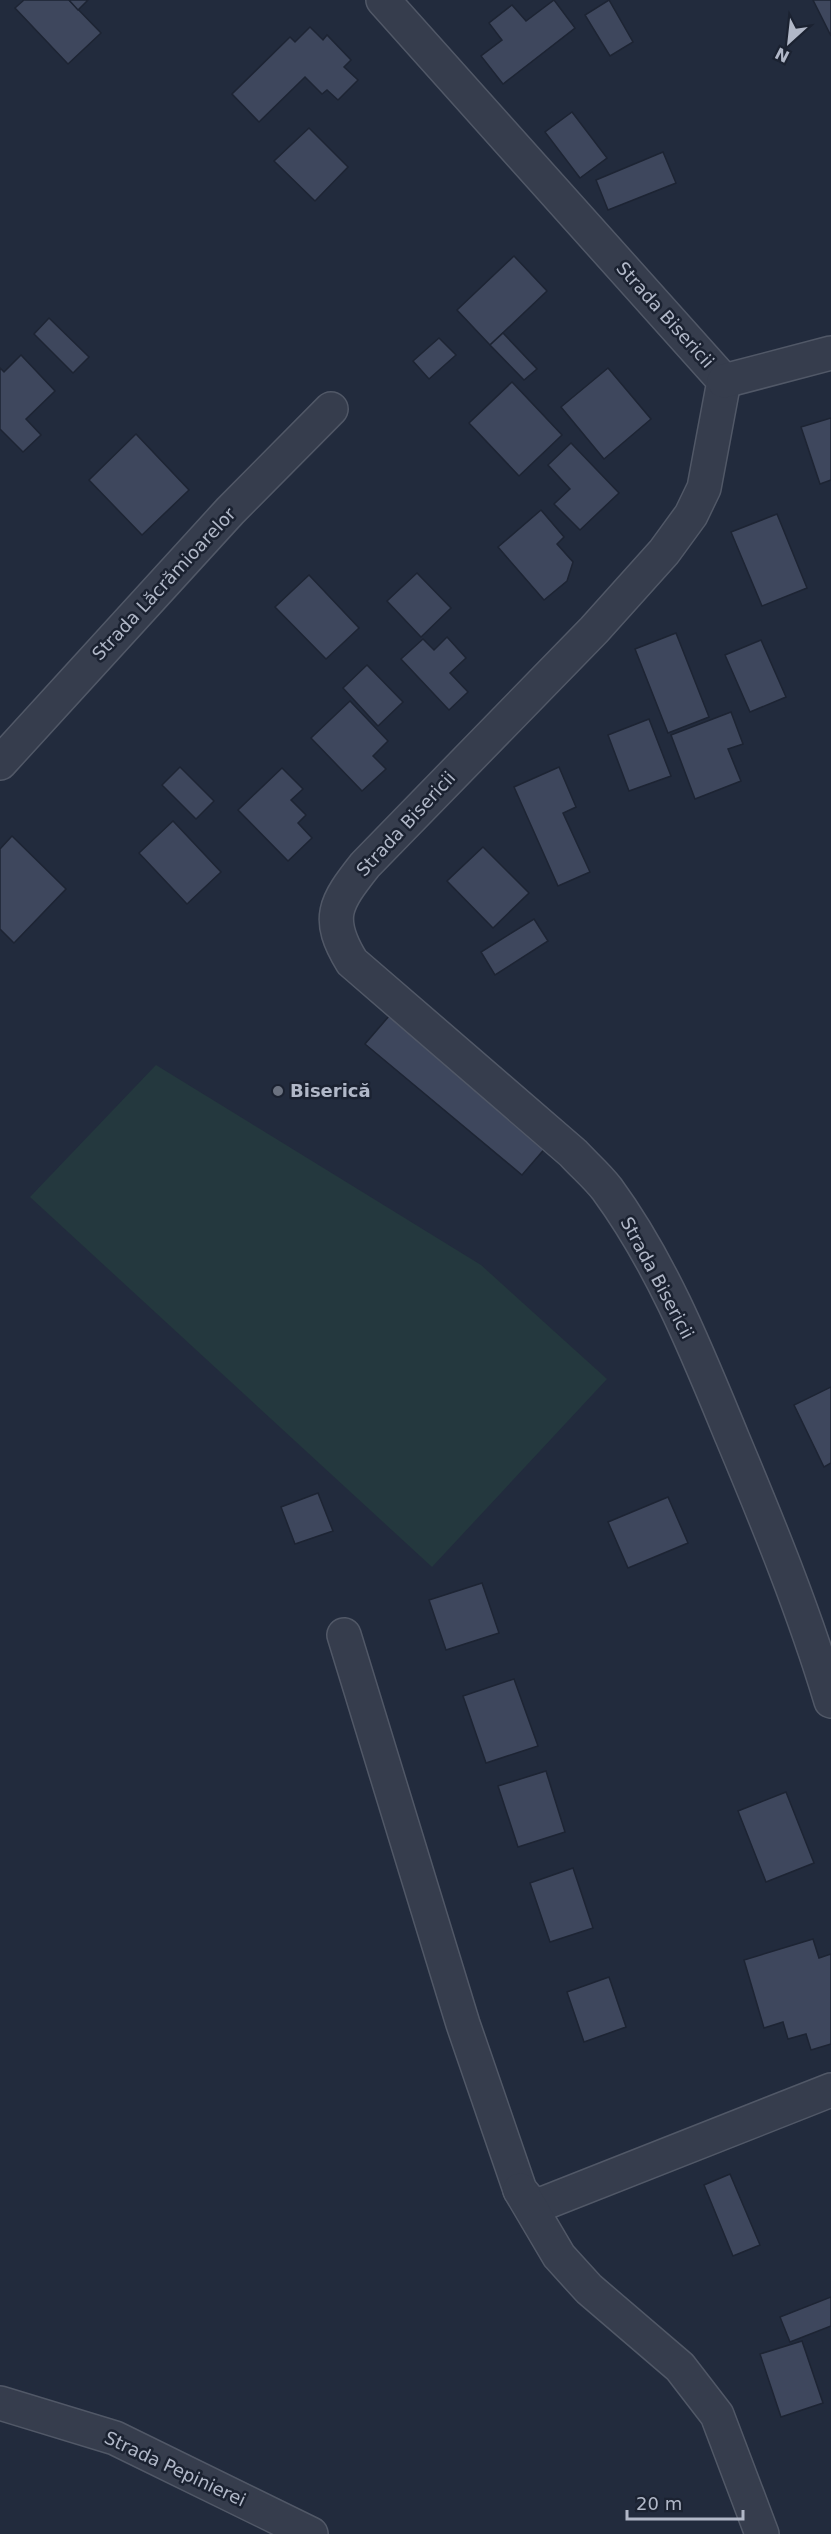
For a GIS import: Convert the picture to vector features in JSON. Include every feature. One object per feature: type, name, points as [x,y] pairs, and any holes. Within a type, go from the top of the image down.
[{"type":"street","name":"Strada Bisericii","points":[[393,2],[724,381],[704,488],[691,515],[664,552],[594,630],[365,865],[347,887],[337,906],[334,921],[339,942],[352,962],[573,1152],[606,1188],[639,1237],[671,1297],[737,1448],[776,1545],[831,1701]]},
{"type":"street","points":[[724,381],[831,353]]},
{"type":"street","name":"Strada Lăcrămioarelor","points":[[0,763],[230,511],[331,409]]},
{"type":"street","points":[[344,1635],[463,2024],[520,2190],[559,2256],[589,2289],[680,2367],[717,2415],[762,2534]]},
{"type":"street","points":[[520,2190],[530,2202],[542,2204],[831,2090]]},
{"type":"street","name":"Strada Pepinierei","points":[[0,2403],[115,2438],[311,2534]]},
{"type":"shaded area","points":[[156,1065],[481,1265],[607,1379],[432,1567],[30,1197]]},
{"type":"building","points":[[24,0],[69,0],[101,33],[68,64],[15,8]]},
{"type":"building","points":[[69,0],[88,0],[78,10]]},
{"type":"building","points":[[554,0],[575,28],[503,84],[481,56],[502,40],[489,23],[512,5],[526,21]]},
{"type":"building","points":[[609,0],[633,42],[610,56],[585,15]]},
{"type":"building","points":[[813,0],[831,0],[831,36]]},
{"type":"building","points":[[310,27],[323,40],[327,35],[351,60],[344,67],[358,80],[338,100],[327,90],[322,94],[305,77],[259,122],[232,94],[290,37],[295,42]]},
{"type":"building","points":[[572,112],[607,158],[580,178],[545,132]]},
{"type":"building","points":[[309,128],[348,167],[315,201],[274,161]]},
{"type":"building","points":[[663,152],[676,183],[608,210],[596,180]]},
{"type":"building","points":[[514,256],[547,291],[490,345],[457,310]]},
{"type":"building","points":[[49,318],[89,357],[73,373],[34,334]]},
{"type":"building","points":[[503,333],[537,369],[524,380],[490,345]]},
{"type":"building","points":[[439,338],[456,355],[429,379],[413,361]]},
{"type":"building","points":[[21,355],[55,391],[26,419],[41,435],[23,452],[0,429],[0,368],[4,372]]},
{"type":"building","points":[[608,368],[651,419],[604,459],[561,407]]},
{"type":"building","points":[[512,382],[562,435],[519,476],[469,423]]},
{"type":"building","points":[[831,418],[831,480],[820,484],[801,427]]},
{"type":"building","points":[[136,434],[189,490],[142,535],[89,480]]},
{"type":"building","points":[[571,443],[619,493],[580,530],[554,504],[570,489],[548,465]]},
{"type":"building","points":[[541,510],[564,537],[557,544],[573,562],[567,581],[544,600],[498,547]]},
{"type":"building","points":[[777,514],[807,588],[762,606],[731,532]]},
{"type":"building","points":[[417,573],[451,608],[421,637],[387,601]]},
{"type":"building","points":[[309,575],[359,628],[326,659],[275,607]]},
{"type":"building","points":[[676,633],[709,717],[668,733],[635,649]]},
{"type":"building","points":[[447,637],[466,658],[450,673],[468,692],[449,710],[401,659],[423,639],[434,650]]},
{"type":"building","points":[[761,640],[786,697],[750,712],[725,655]]},
{"type":"building","points":[[367,665],[403,702],[378,726],[343,688]]},
{"type":"building","points":[[350,701],[388,741],[373,756],[386,769],[362,791],[311,738]]},
{"type":"building","points":[[731,712],[743,744],[728,749],[741,781],[695,799],[671,735]]},
{"type":"building","points":[[649,719],[671,776],[629,791],[608,735]]},
{"type":"building","points":[[180,767],[214,801],[196,819],[162,785]]},
{"type":"building","points":[[559,767],[576,807],[563,813],[590,872],[558,886],[514,787]]},
{"type":"building","points":[[282,768],[303,789],[291,800],[306,815],[298,823],[312,838],[288,861],[238,810]]},
{"type":"building","points":[[173,821],[221,872],[187,904],[139,853]]},
{"type":"building","points":[[12,836],[66,889],[14,943],[0,929],[0,849]]},
{"type":"building","points":[[483,847],[529,893],[493,928],[447,881]]},
{"type":"building","points":[[534,919],[548,941],[495,975],[481,952]]},
{"type":"building","points":[[390,1015],[547,1146],[522,1175],[365,1044]]},
{"type":"building","points":[[831,1387],[831,1463],[824,1467],[794,1405]]},
{"type":"building","points":[[318,1493],[333,1531],[295,1544],[281,1507]]},
{"type":"building","points":[[668,1497],[688,1543],[628,1568],[608,1522]]},
{"type":"building","points":[[482,1583],[499,1633],[446,1650],[429,1600]]},
{"type":"building","points":[[514,1679],[538,1746],[486,1763],[463,1696]]},
{"type":"building","points":[[546,1771],[565,1832],[518,1847],[498,1786]]},
{"type":"building","points":[[786,1792],[814,1863],[766,1882],[738,1811]]},
{"type":"building","points":[[573,1868],[593,1928],[550,1942],[530,1883]]},
{"type":"building","points":[[813,1939],[819,1958],[831,1954],[831,2044],[811,2050],[806,2034],[788,2039],[783,2022],[764,2028],[744,1960]]},
{"type":"building","points":[[609,1977],[626,2027],[584,2042],[567,1992]]},
{"type":"building","points":[[730,2174],[760,2245],[733,2256],[704,2185]]},
{"type":"building","points":[[831,2297],[831,2326],[790,2342],[780,2317]]},
{"type":"building","points":[[802,2341],[823,2403],[781,2417],[760,2354]]},
{"type":"place","name":"Biserică","points":[[278,1091]]}]
